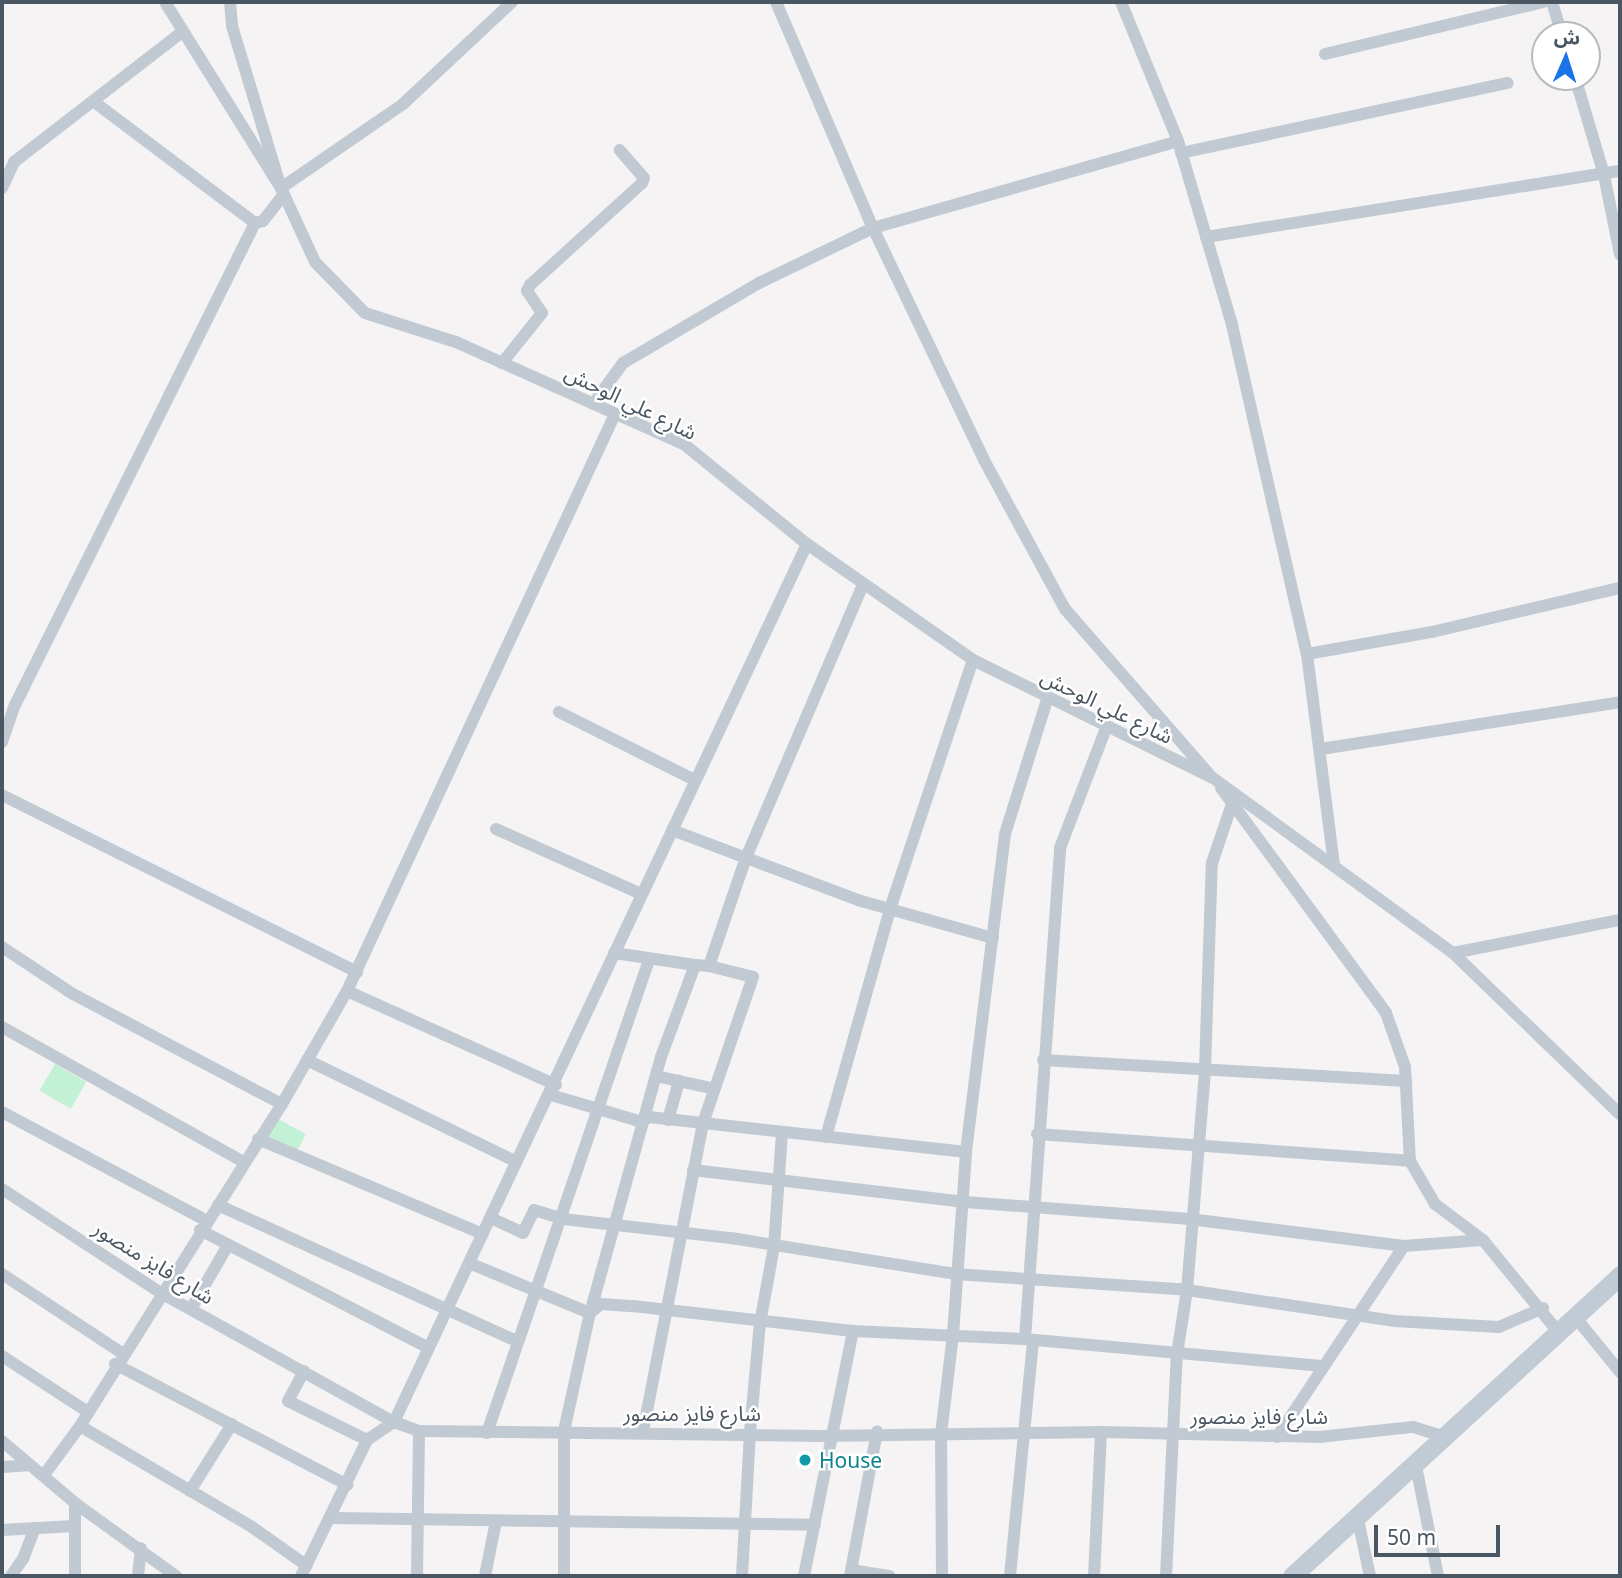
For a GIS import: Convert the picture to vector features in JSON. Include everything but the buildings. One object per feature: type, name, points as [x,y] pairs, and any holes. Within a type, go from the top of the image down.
[{"type":"main road","points":[[1296,1574],[1415,1461],[1446,1437],[1620,1275]]},
{"type":"street","name":"شارع علي الوحش","points":[[165,2],[283,191],[315,262],[365,313],[456,342],[685,445],[807,544],[973,660],[1047,700],[1213,778]]},
{"type":"street","points":[[230,2],[232,26],[283,191]]},
{"type":"street","points":[[2,742],[15,705],[255,223],[263,221],[283,191],[403,104],[512,2]]},
{"type":"street","points":[[776,2],[873,228],[984,460],[1065,609],[1213,778],[1386,1013],[1406,1081],[1410,1161],[1435,1204],[1483,1240],[1543,1307],[1559,1333]]},
{"type":"street","points":[[1121,2],[1180,147],[1231,325],[1307,654],[1334,864]]},
{"type":"street","points":[[1325,54],[1543,2]]},
{"type":"street","points":[[1552,2],[1558,21]]},
{"type":"street","points":[[2,188],[14,162],[182,32]]},
{"type":"street","points":[[593,404],[623,363],[759,283],[873,228],[1180,147],[1507,83]]},
{"type":"street","points":[[1579,91],[1604,175],[1620,254]]},
{"type":"street","points":[[93,101],[255,223]]},
{"type":"street","points":[[502,363],[542,313],[527,291],[530,285],[642,183],[644,178],[620,150]]},
{"type":"street","points":[[1206,237],[1620,171]]},
{"type":"street","points":[[44,1475],[80,1426],[118,1359],[282,1104],[347,991],[615,414]]},
{"type":"street","points":[[80,1426],[190,1491],[304,1571],[332,1518],[367,1440],[394,1422],[427,1347],[554,1090],[641,894],[807,544]]},
{"type":"street","points":[[709,966],[745,860],[863,585]]},
{"type":"street","points":[[1307,654],[1432,632],[1620,588]]},
{"type":"street","points":[[826,1137],[890,909],[973,660]]},
{"type":"street","points":[[942,1576],[941,1434],[953,1335],[955,1274],[965,1202],[967,1152],[1005,834],[1047,700]]},
{"type":"street","points":[[1321,748],[1620,702]]},
{"type":"street","points":[[559,712],[695,780]]},
{"type":"street","points":[[1010,1576],[1025,1433],[1029,1340],[1027,1279],[1060,848],[1106,728]]},
{"type":"street","points":[[1213,778],[1453,953],[1620,1114]]},
{"type":"street","points":[[2,796],[357,972]]},
{"type":"street","points":[[1166,1576],[1176,1436],[1177,1354],[1187,1290],[1190,1219],[1205,1069],[1212,863],[1232,804]]},
{"type":"street","points":[[496,829],[641,894]]},
{"type":"street","points":[[672,830],[745,860],[890,909],[993,938]]},
{"type":"street","points":[[1453,953],[1620,920]]},
{"type":"street","points":[[2,947],[73,993],[282,1104]]},
{"type":"street","points":[[614,953],[649,960],[709,966],[753,977],[703,1123],[679,1231],[643,1432]]},
{"type":"street","points":[[486,1433],[563,1219],[649,960]]},
{"type":"street","points":[[564,1576],[564,1431],[590,1313],[642,1122],[695,965]]},
{"type":"street","points":[[347,991],[598,1111],[642,1122],[649,1117],[967,1152]]},
{"type":"street","points":[[2,1027],[244,1161]]},
{"type":"street","points":[[307,1060],[517,1162]]},
{"type":"street","points":[[1043,1060],[1406,1081]]},
{"type":"street","points":[[656,1076],[715,1089]]},
{"type":"street","points":[[668,1120],[679,1081]]},
{"type":"street","points":[[2,1112],[203,1226],[228,1245],[427,1347]]},
{"type":"street","points":[[742,1576],[750,1432],[760,1323],[774,1247],[782,1133]]},
{"type":"street","points":[[1037,1134],[1197,1143],[1410,1161]]},
{"type":"street","points":[[258,1139],[483,1234]]},
{"type":"street","points":[[693,1170],[965,1202],[1190,1219],[1404,1246],[1483,1240]]},
{"type":"street","name":"شارع فايز منصور","points":[[2,1189],[161,1293],[394,1422],[419,1431],[750,1432],[835,1435],[877,1432],[1101,1432],[1277,1437],[1413,1427],[1446,1437]]},
{"type":"street","points":[[218,1205],[445,1312],[517,1341]]},
{"type":"street","points":[[491,1218],[523,1233],[534,1210],[563,1219],[674,1234],[679,1231],[955,1274],[1187,1290],[1360,1313],[1394,1321],[1499,1327],[1543,1307]]},
{"type":"street","points":[[191,1309],[228,1245]]},
{"type":"street","points":[[1277,1437],[1404,1246]]},
{"type":"street","points":[[469,1263],[590,1313]]},
{"type":"street","points":[[2,1275],[118,1359],[347,1485]]},
{"type":"street","points":[[590,1313],[601,1304],[853,1331],[1029,1340],[1322,1366]]},
{"type":"street","points":[[1576,1318],[1620,1372]]},
{"type":"street","points":[[804,1576],[835,1435],[853,1331]]},
{"type":"street","points":[[2,1356],[88,1412]]},
{"type":"street","points":[[304,1371],[288,1401],[367,1440]]},
{"type":"street","points":[[190,1491],[232,1424]]},
{"type":"street","points":[[417,1576],[419,1431]]},
{"type":"street","points":[[877,1432],[851,1573],[890,1576]]},
{"type":"street","points":[[1094,1576],[1101,1432]]},
{"type":"street","points":[[2,1441],[75,1503],[141,1548],[176,1576]]},
{"type":"street","points":[[1415,1461],[1438,1576]]},
{"type":"street","points":[[2,1467],[28,1465]]},
{"type":"street","points":[[75,1503],[75,1576]]},
{"type":"street","points":[[1357,1515],[1370,1576]]},
{"type":"street","points":[[332,1518],[816,1525]]},
{"type":"street","points":[[485,1576],[496,1521]]},
{"type":"street","points":[[2,1530],[74,1526]]},
{"type":"street","points":[[11,1576],[23,1559],[35,1528]]},
{"type":"street","points":[[138,1576],[141,1548]]},
{"type":"green space","points":[[55,1064],[86,1082],[71,1109],[40,1091]]},
{"type":"green space","points":[[276,1118],[306,1134],[296,1153],[266,1137]]},
{"type":"place","name":"House","points":[[805,1460]]}]
